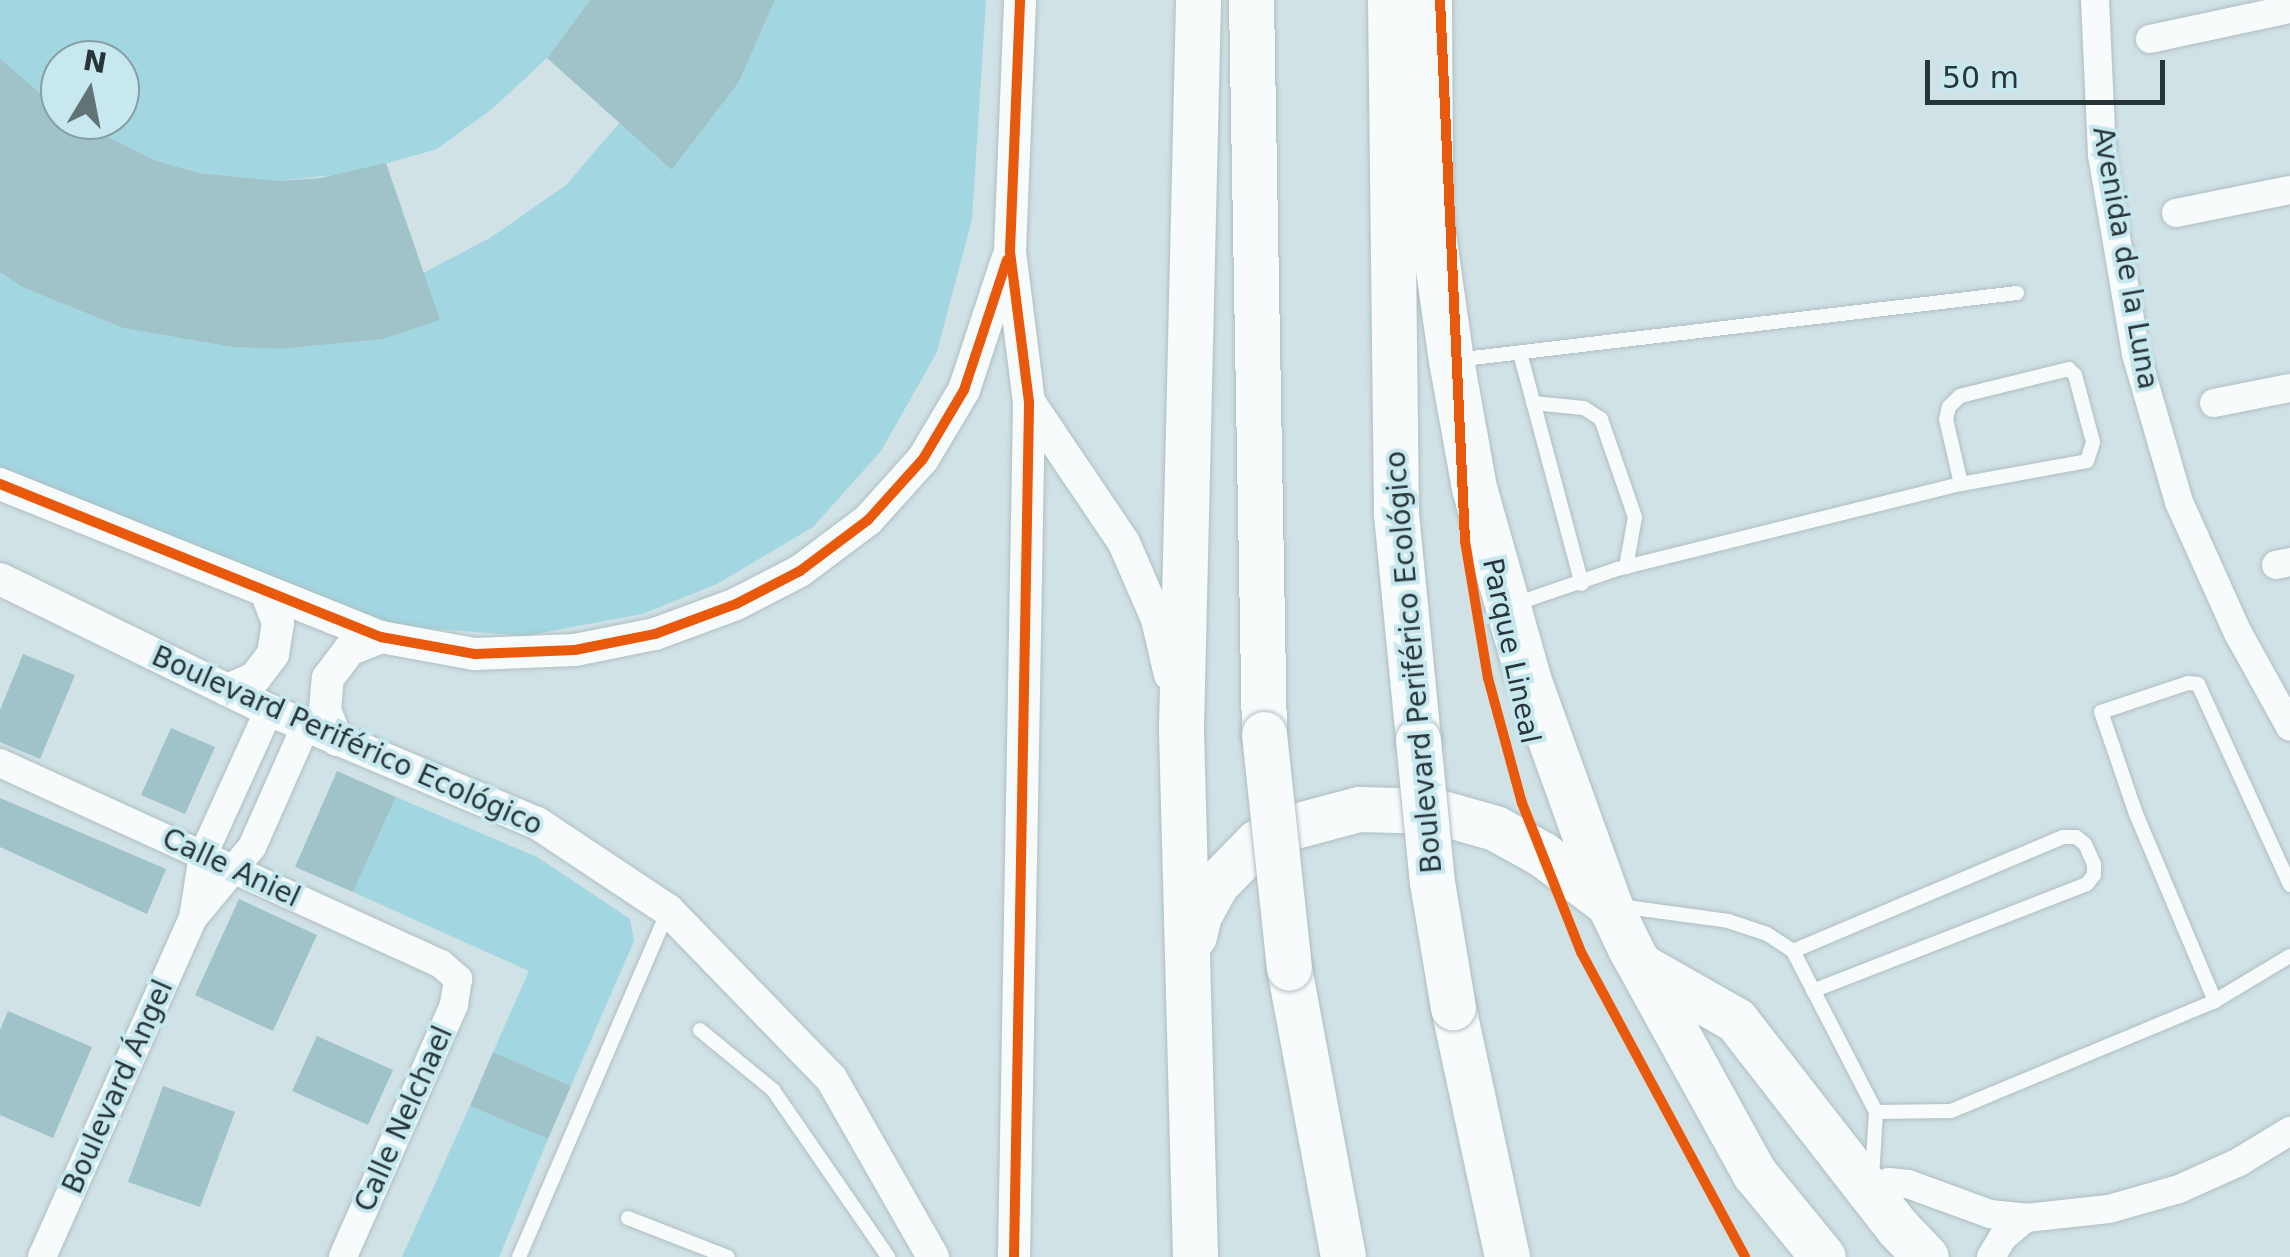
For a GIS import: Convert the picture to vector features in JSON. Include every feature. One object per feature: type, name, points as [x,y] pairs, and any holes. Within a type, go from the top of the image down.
[{"type":"highway","points":[[1195,1257],[1181,728],[1198,0]]},
{"type":"highway","points":[[1251,0],[1264,734],[1289,968],[1343,1257]]},
{"type":"highway","name":"Boulevard Periférico Ecológico","points":[[1390,0],[1396,514],[1432,882],[1453,1007],[1507,1257]]},
{"type":"highway","points":[[1429,0],[1430,213],[1450,360],[1474,488],[1506,607],[1609,904],[1755,1174],[1823,1257]]},
{"type":"highway","points":[[1188,963],[1206,899],[1244,853],[1291,826],[1359,810],[1435,812],[1495,828],[1542,854],[1609,904]]},
{"type":"highway","points":[[1641,966],[1736,1020],[1870,1192],[1926,1257]]},
{"type":"street","points":[[1014,1257],[1029,402],[1010,251],[1020,0]]},
{"type":"street","name":"Avenida de la Luna","points":[[2095,0],[2102,155],[2136,354],[2179,502],[2238,633],[2290,726]]},
{"type":"street","points":[[2150,39],[2290,8]]},
{"type":"street","points":[[2176,214],[2290,190]]},
{"type":"street","points":[[0,484],[267,595],[381,637],[475,654],[575,650],[655,634],[736,604],[800,572],[868,520],[923,458],[964,390],[1010,251]]},
{"type":"street","points":[[2214,404],[2290,388]]},
{"type":"street","points":[[1029,402],[1124,543],[1139,573],[1157,619],[1181,728]]},
{"type":"street","name":"Boulevard Periférico Ecológico","points":[[0,580],[269,710],[537,823],[668,910],[831,1078],[933,1257]]},
{"type":"street","points":[[227,690],[255,678],[274,654],[278,623],[267,595]]},
{"type":"street","points":[[338,740],[325,710],[328,678],[349,650],[381,637]]},
{"type":"street","name":"Boulevard Ángel","points":[[42,1257],[193,918],[203,855],[269,710]]},
{"type":"street","name":"Boulevard Ángel","points":[[193,918],[252,847],[306,726]]},
{"type":"street","name":"Calle Aniel","points":[[0,763],[441,964],[458,979]]},
{"type":"street","name":"Calle Nelchael","points":[[343,1257],[454,1005],[458,979]]},
{"type":"street","points":[[1870,1192],[1889,1182],[1908,1184],[1990,1214],[2026,1218],[2109,1209],[2180,1189],[2239,1162],[2290,1130]]},
{"type":"street","points":[[1991,1257],[2003,1236],[2026,1218]]},
{"type":"lane","points":[[1450,360],[2017,292]]},
{"type":"lane","points":[[1520,353],[1582,584]]},
{"type":"lane","points":[[1506,607],[1626,567],[1962,484],[2087,461],[2093,442],[2075,375],[2068,368],[1960,396],[1949,407],[1946,419],[1962,484]]},
{"type":"lane","points":[[1532,403],[1584,408],[1601,419],[1635,517],[1626,567]]},
{"type":"lane","points":[[2214,1002],[2136,814],[2101,712],[2188,682],[2198,684],[2290,885]]},
{"type":"lane","points":[[1793,951],[2062,837],[2076,838],[2085,844],[2094,864],[2094,875],[2087,884],[1813,991]]},
{"type":"lane","points":[[1609,904],[1728,921],[1767,934],[1793,951],[1876,1112],[1870,1192]]},
{"type":"lane","points":[[519,1257],[668,910]]},
{"type":"lane","points":[[1876,1112],[1951,1110],[2214,1002],[2290,956]]},
{"type":"lane","points":[[700,1030],[773,1090],[888,1257]]},
{"type":"lane","points":[[628,1218],[728,1257]]},
{"type":"shaded area","points":[[0,0],[590,0],[547,58],[492,109],[437,149],[353,173],[277,181],[199,173],[154,160],[114,140],[140,140],[140,40],[40,40],[40,93],[0,58]]},
{"type":"shaded area","points":[[775,0],[986,0],[972,219],[937,352],[881,451],[813,527],[717,584],[642,614],[524,636],[389,625],[0,472],[0,272],[24,288],[123,328],[232,347],[281,349],[383,339],[439,320],[423,273],[490,238],[566,185],[621,121],[673,169],[739,82]]},
{"type":"shaded area","points":[[396,797],[537,857],[630,919],[634,941],[571,1086],[493,1052],[529,971],[353,892]]},
{"type":"shaded area","points":[[470,1106],[548,1139],[499,1257],[402,1257]]},
{"type":"building","points":[[590,0],[775,0],[739,82],[672,170],[547,58]]},
{"type":"building","points":[[0,58],[40,93],[40,140],[114,140],[154,160],[199,173],[278,181],[320,178],[386,163],[440,320],[383,339],[281,349],[232,347],[123,328],[24,288],[0,272]]},
{"type":"building","points":[[23,654],[75,675],[40,759],[0,742],[0,710]]},
{"type":"building","points":[[171,728],[215,747],[185,814],[141,795]]},
{"type":"building","points":[[337,771],[396,797],[353,892],[295,867]]},
{"type":"building","points":[[0,798],[166,869],[147,914],[0,847]]},
{"type":"building","points":[[239,899],[317,935],[273,1031],[195,995]]},
{"type":"building","points":[[8,1011],[92,1047],[53,1138],[0,1115],[0,1030]]},
{"type":"building","points":[[317,1036],[393,1070],[368,1125],[292,1091]]},
{"type":"building","points":[[493,1052],[571,1086],[548,1139],[470,1106]]},
{"type":"building","points":[[163,1086],[235,1112],[200,1207],[128,1182]]},
{"type":"cycle path","points":[[1014,1257],[1029,402],[1010,251],[1020,0]]},
{"type":"cycle path","name":"Parque Lineal","points":[[1440,0],[1465,541],[1488,678],[1522,803],[1581,952],[1745,1257]]},
{"type":"cycle path","points":[[0,484],[381,637],[475,654],[575,650],[655,634],[736,604],[800,571],[868,520],[923,459],[964,390],[1007,260]]}]
